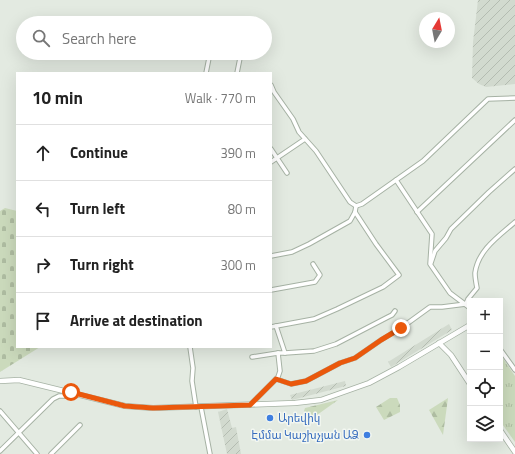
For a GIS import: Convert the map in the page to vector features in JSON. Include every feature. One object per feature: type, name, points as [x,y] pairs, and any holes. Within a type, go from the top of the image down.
[{"type":"street","points":[[206,72],[209,60]]},
{"type":"street","points":[[237,72],[239,60]]},
{"type":"street","points":[[272,87],[305,139],[316,151],[350,202],[356,206]]},
{"type":"street","points":[[356,206],[362,204],[423,161],[488,99],[515,98]]},
{"type":"street","points":[[417,212],[515,120]]},
{"type":"street","points":[[272,161],[305,139]]},
{"type":"street","points":[[272,150],[287,173]]},
{"type":"street","points":[[430,264],[435,251],[446,238],[451,229],[515,169]]},
{"type":"street","points":[[396,180],[432,234],[430,264],[448,289],[466,304]]},
{"type":"street","points":[[272,256],[292,252],[350,221],[355,212],[356,206]]},
{"type":"street","points":[[272,326],[314,319],[382,288],[399,275],[355,212]]},
{"type":"street","points":[[466,304],[477,288],[475,274],[481,255],[494,240],[515,222]]},
{"type":"street","points":[[272,290],[315,282],[320,275],[313,264]]},
{"type":"street","points":[[276,379],[291,384],[306,381],[340,363],[355,358],[430,307],[442,308],[466,304]]},
{"type":"street","points":[[252,357],[314,351],[336,344],[392,315],[395,311]]},
{"type":"street","points":[[276,326],[285,353]]},
{"type":"street","points":[[0,382],[19,380],[125,406],[153,408],[295,403],[318,400],[369,382],[399,367],[467,327]]},
{"type":"street","points":[[439,343],[451,355],[467,379]]},
{"type":"street","points":[[190,348],[193,368],[192,381],[196,407]]},
{"type":"street","points":[[503,353],[515,370]]},
{"type":"street","points":[[250,405],[276,379],[280,371],[278,354]]},
{"type":"street","points":[[0,451],[53,399],[59,396],[68,396],[71,392]]},
{"type":"street","points":[[202,407],[210,454]]},
{"type":"street","points":[[0,411],[37,454]]},
{"type":"street","points":[[51,454],[80,425]]},
{"type":"street","points":[[503,434],[515,452]]},
{"type":"shaded area","points":[[478,0],[515,0],[515,84],[486,87],[479,84],[472,78],[473,42]]},
{"type":"shaded area","points":[[449,324],[452,330],[391,367],[388,362]]},
{"type":"shaded area","points":[[345,381],[346,386],[292,400],[290,395]]},
{"type":"shaded area","points":[[227,409],[232,428],[236,427],[241,454],[227,454],[218,412]]},
{"type":"green space","points":[[5,208],[16,211],[16,348],[38,348],[0,372],[0,211]]},
{"type":"green space","points":[[503,358],[515,376],[515,442],[503,425]]},
{"type":"green space","points":[[390,398],[397,398],[400,405],[400,412],[384,420],[376,407]]},
{"type":"green space","points":[[448,398],[443,435],[429,410]]},
{"type":"green space","points":[[338,400],[310,420],[306,418],[304,411],[305,408]]},
{"type":"place","name":"Արեվիկ","points":[[270,418]]},
{"type":"place","name":"Էմմա Կաշխչյան ԱՁ","points":[[367,435]]},
{"type":"route","points":[[71,392],[125,406],[153,408],[250,405],[276,379],[291,384],[306,381],[340,363],[355,358],[401,328]]}]
